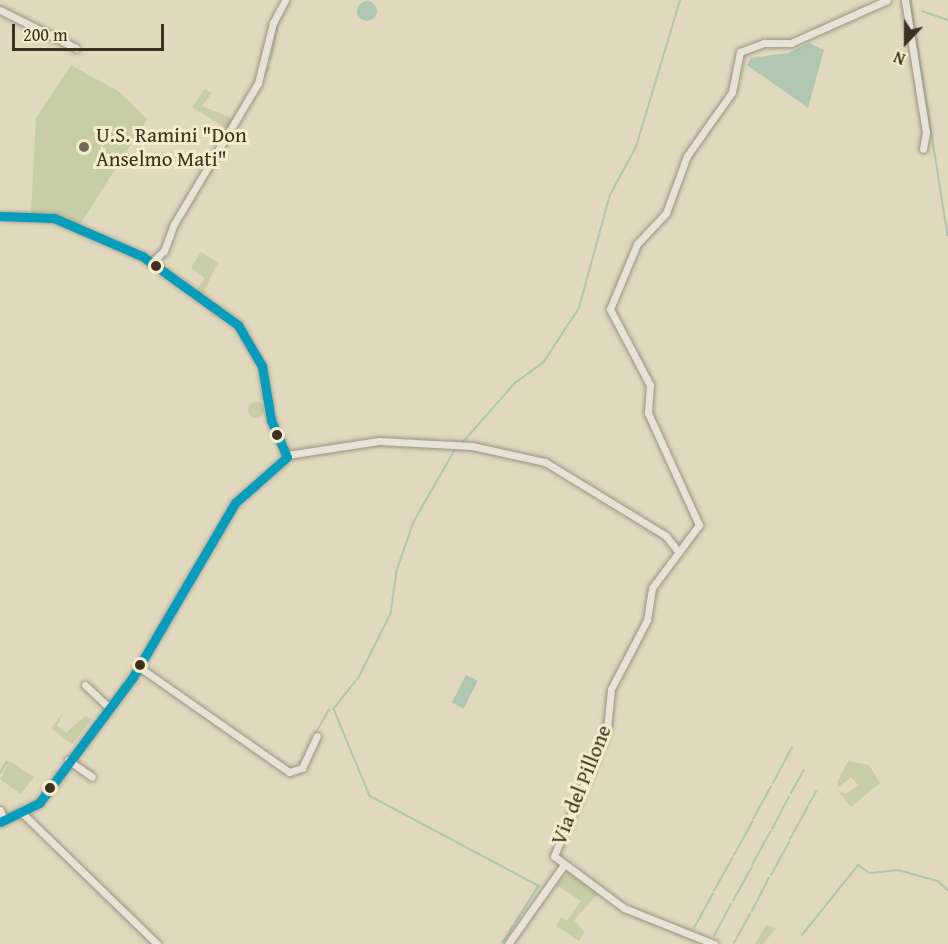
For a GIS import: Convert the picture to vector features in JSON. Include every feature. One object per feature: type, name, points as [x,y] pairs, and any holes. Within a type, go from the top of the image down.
[{"type":"street","points":[[152,262],[164,251],[174,224],[258,83],[273,23],[285,0]]},
{"type":"street","name":"Via del Pillone","points":[[508,944],[563,866],[554,858],[556,843],[604,738],[609,695],[647,620],[650,591],[677,549],[698,522],[650,418],[651,387],[612,318],[612,304],[637,243],[666,213],[687,156],[732,92],[740,52],[764,43],[795,41],[887,0]]},
{"type":"street","points":[[905,0],[926,132],[923,149]]},
{"type":"street","points":[[0,10],[76,48]]},
{"type":"street","points":[[0,216],[54,219],[152,262],[247,337],[264,374],[271,420],[287,455]]},
{"type":"street","points":[[287,455],[373,441],[466,446],[556,465],[670,539],[677,549]]},
{"type":"street","points":[[0,810],[2,821],[39,803],[68,760],[139,668],[235,503],[280,469],[287,455]]},
{"type":"street","points":[[139,668],[288,771],[302,768],[317,736]]},
{"type":"street","points":[[84,685],[110,708]]},
{"type":"street","points":[[68,760],[92,777]]},
{"type":"street","points":[[22,813],[157,944]]},
{"type":"street","points":[[563,866],[654,924],[714,944]]},
{"type":"shaded area","points":[[367,1],[374,4],[377,11],[374,18],[367,21],[360,18],[357,11],[360,4]]},
{"type":"shaded area","points":[[809,43],[824,50],[808,108],[747,65],[751,58],[788,53]]},
{"type":"shaded area","name":"U.S. Ramini \"Don Anselmo Mati\"","points":[[71,65],[118,91],[147,119],[78,228],[50,212],[31,213],[36,118]]},
{"type":"shaded area","points":[[205,89],[212,93],[202,106],[233,119],[227,129],[192,107]]},
{"type":"shaded area","points":[[201,252],[218,263],[201,297],[196,291],[205,278],[191,268]]},
{"type":"shaded area","points":[[256,402],[264,410],[256,418],[248,410]]},
{"type":"shaded area","points":[[466,675],[478,681],[464,709],[452,703]]},
{"type":"shaded area","points":[[63,713],[57,726],[66,733],[85,716],[92,719],[72,744],[51,728]]},
{"type":"shaded area","points":[[9,761],[34,777],[21,794],[0,779]]},
{"type":"shaded area","points":[[848,761],[869,765],[880,783],[851,807],[838,791],[846,794],[858,785],[851,777],[839,787],[837,782]]},
{"type":"shaded area","points":[[570,872],[599,893],[574,920],[585,932],[579,941],[556,926],[561,917],[567,921],[581,901],[556,885]]},
{"type":"shaded area","points":[[766,925],[776,928],[763,944],[755,944]]},
{"type":"waterway","points":[[463,442],[515,383],[543,363],[579,308],[610,195],[636,147],[680,0]]},
{"type":"waterway","points":[[911,0],[948,235]]},
{"type":"waterway","points":[[922,11],[948,20]]},
{"type":"waterway","points":[[271,59],[279,19]]},
{"type":"waterway","points":[[220,153],[268,68]]},
{"type":"waterway","points":[[191,203],[200,188]]},
{"type":"waterway","points":[[457,447],[414,522],[397,571],[391,614],[360,676],[334,709],[370,796],[539,886],[503,943]]},
{"type":"waterway","points":[[315,734],[329,710]]},
{"type":"waterway","points":[[773,783],[792,748]]},
{"type":"waterway","points":[[0,773],[7,762]]},
{"type":"waterway","points":[[791,793],[804,770]]},
{"type":"waterway","points":[[753,819],[771,787]]},
{"type":"waterway","points":[[809,804],[816,792]]},
{"type":"waterway","points":[[772,829],[789,797]]},
{"type":"waterway","points":[[790,839],[808,807]]},
{"type":"waterway","points":[[734,855],[752,822]]},
{"type":"waterway","points":[[752,865],[770,832]]},
{"type":"waterway","points":[[771,875],[789,842]]},
{"type":"waterway","points":[[714,891],[732,858]]},
{"type":"waterway","points":[[802,935],[858,865],[870,873],[898,870],[938,881],[948,890]]},
{"type":"waterway","points":[[733,901],[751,868]]},
{"type":"waterway","points":[[752,911],[769,878]]},
{"type":"waterway","points":[[694,928],[713,894]]},
{"type":"waterway","points":[[714,936],[731,904]]},
{"type":"waterway","points":[[734,943],[750,914]]},
{"type":"transit line","points":[[0,216],[54,218],[142,256],[238,325],[262,366],[271,420],[287,457],[235,503],[133,677],[39,803],[0,822]]},
{"type":"place","name":"U.S. Ramini \"Don Anselmo Mati\"","points":[[84,147]]}]
